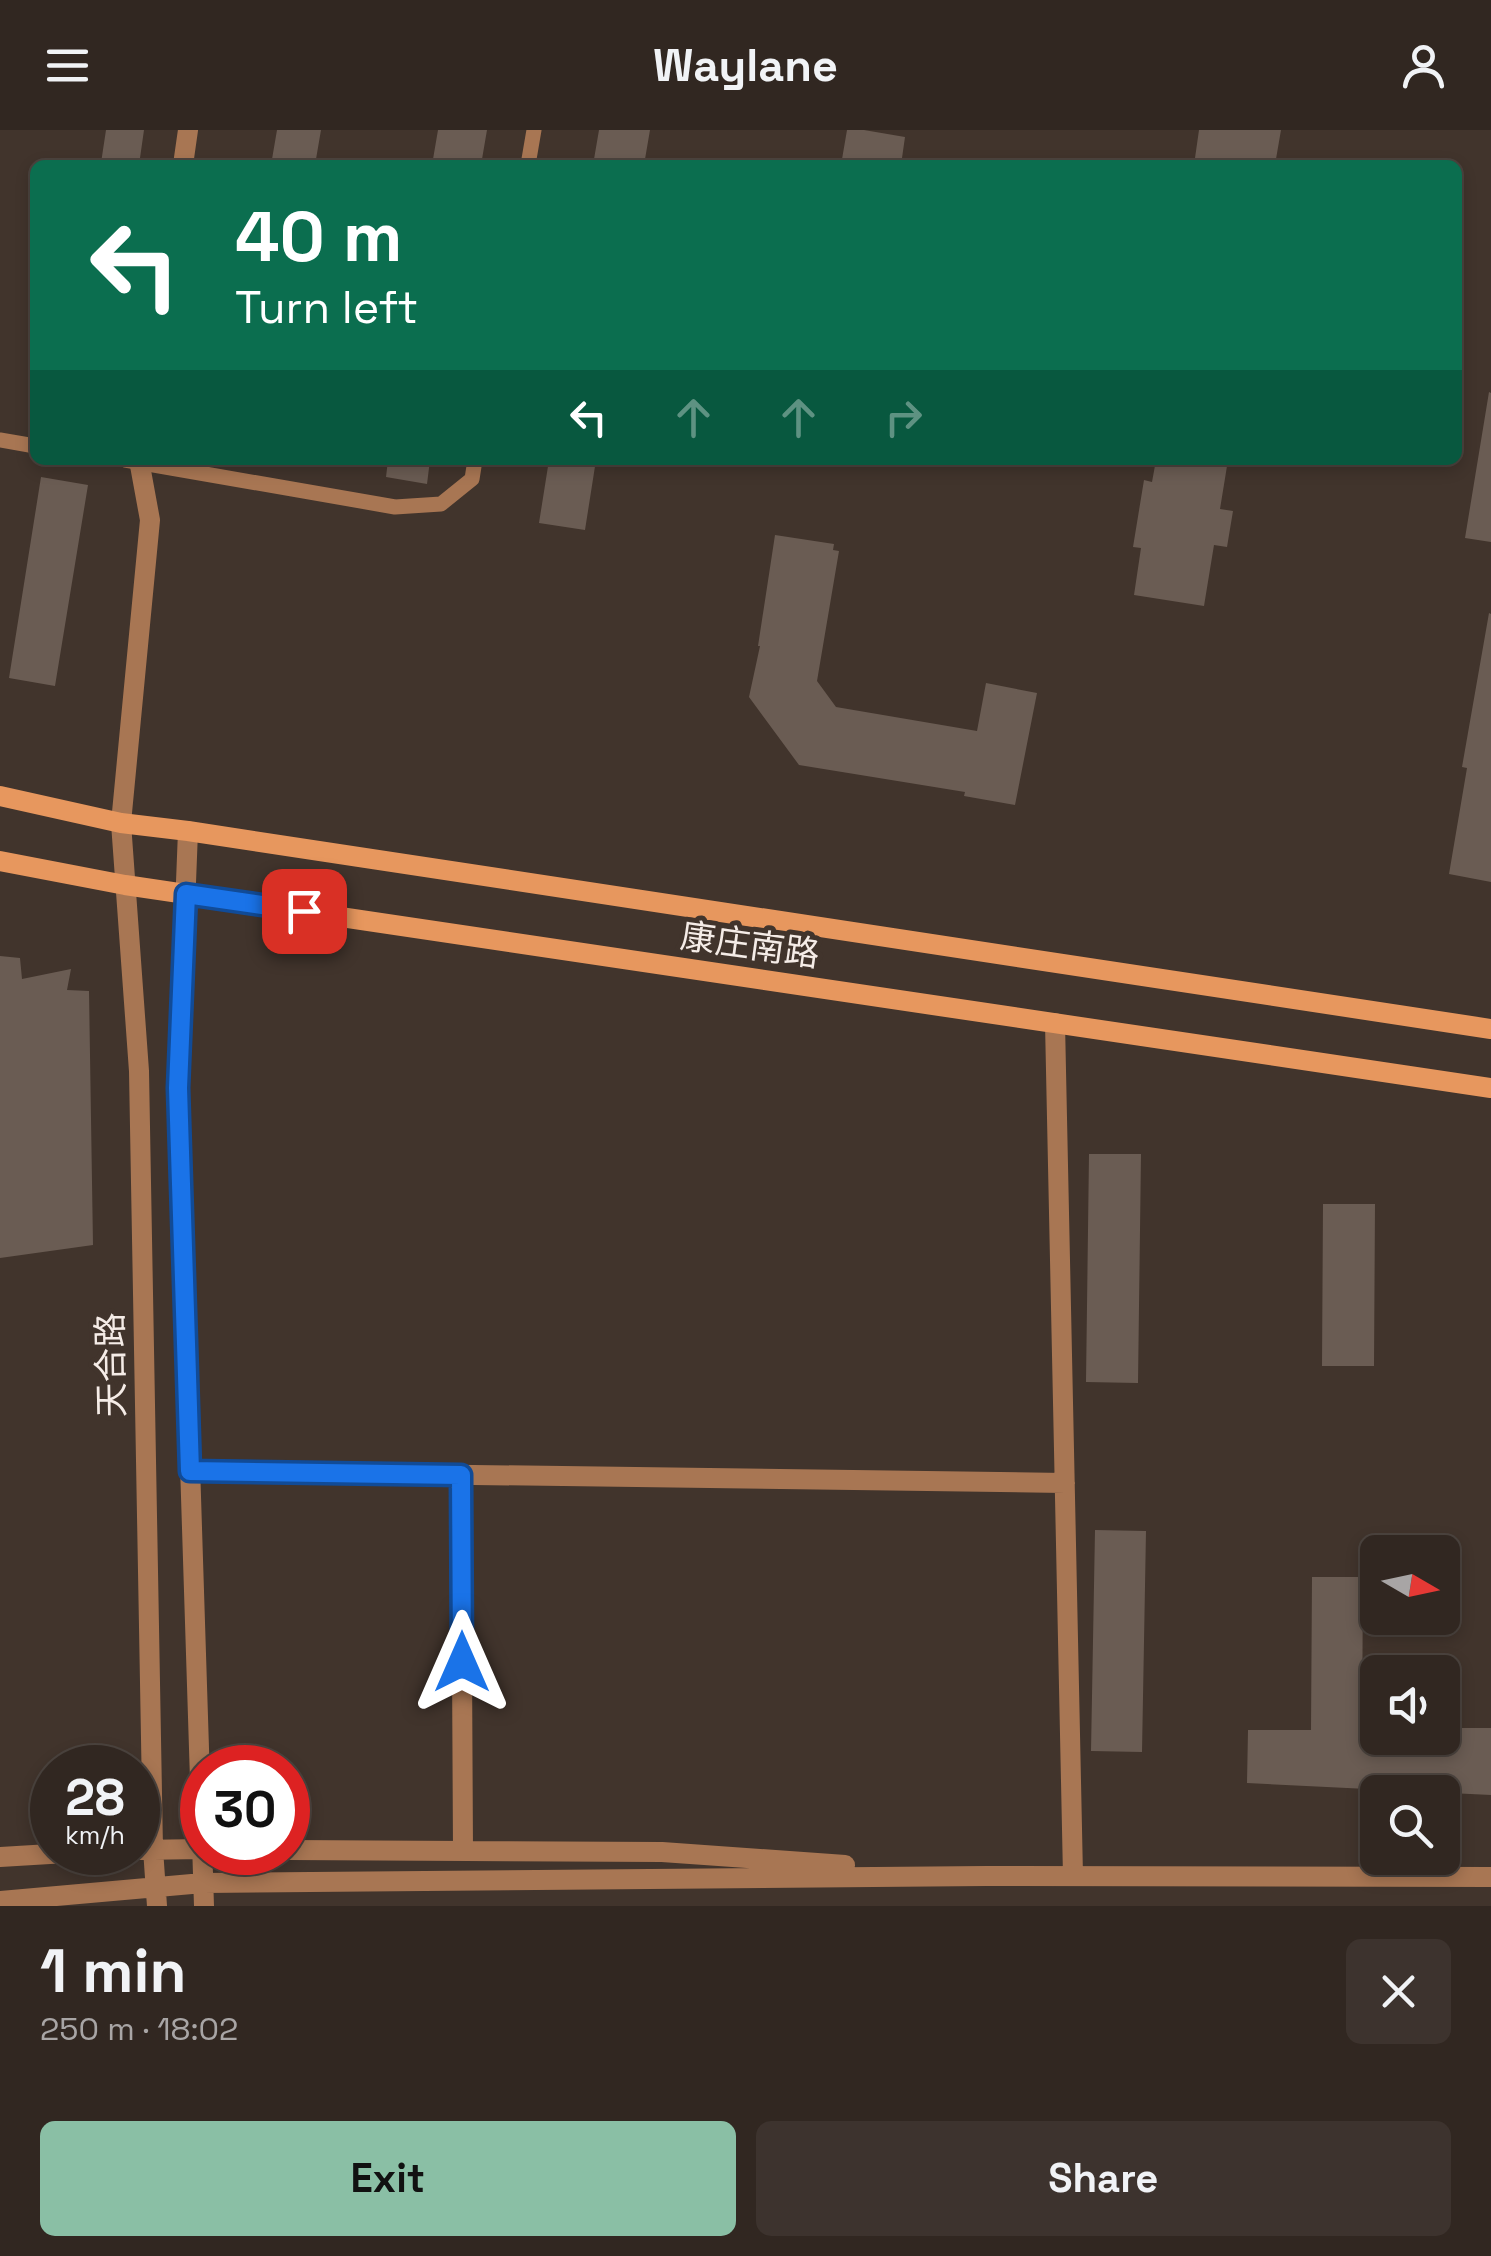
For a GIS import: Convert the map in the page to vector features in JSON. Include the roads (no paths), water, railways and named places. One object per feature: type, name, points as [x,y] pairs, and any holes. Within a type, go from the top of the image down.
[{"type":"main road","points":[[0,796],[121,823],[1491,1030]]},
{"type":"main road","name":"康庄南路","points":[[0,860],[126,885],[1491,1088]]},
{"type":"street","points":[[184,160],[188,130]]},
{"type":"street","name":"天合路","points":[[135,465],[150,520],[121,823],[138,1071],[144,1745]]},
{"type":"street","points":[[188,831],[178,1088],[199,1745]]},
{"type":"street","points":[[1055,1023],[1073,1876]]},
{"type":"street","points":[[190,1471],[1065,1483]]},
{"type":"street","points":[[461,1475],[464,1850]]},
{"type":"street","points":[[310,1850],[662,1852],[986,1876]]},
{"type":"street","points":[[0,1857],[30,1855]]},
{"type":"street","points":[[203,1875],[204,1906]]},
{"type":"street","points":[[0,1901],[156,1896],[203,1883],[986,1876],[1491,1878]]},
{"type":"lane","points":[[529,160],[534,130]]},
{"type":"lane","points":[[0,440],[30,445]]},
{"type":"lane","points":[[157,465],[394,507],[441,504],[472,479],[474,465]]}]
